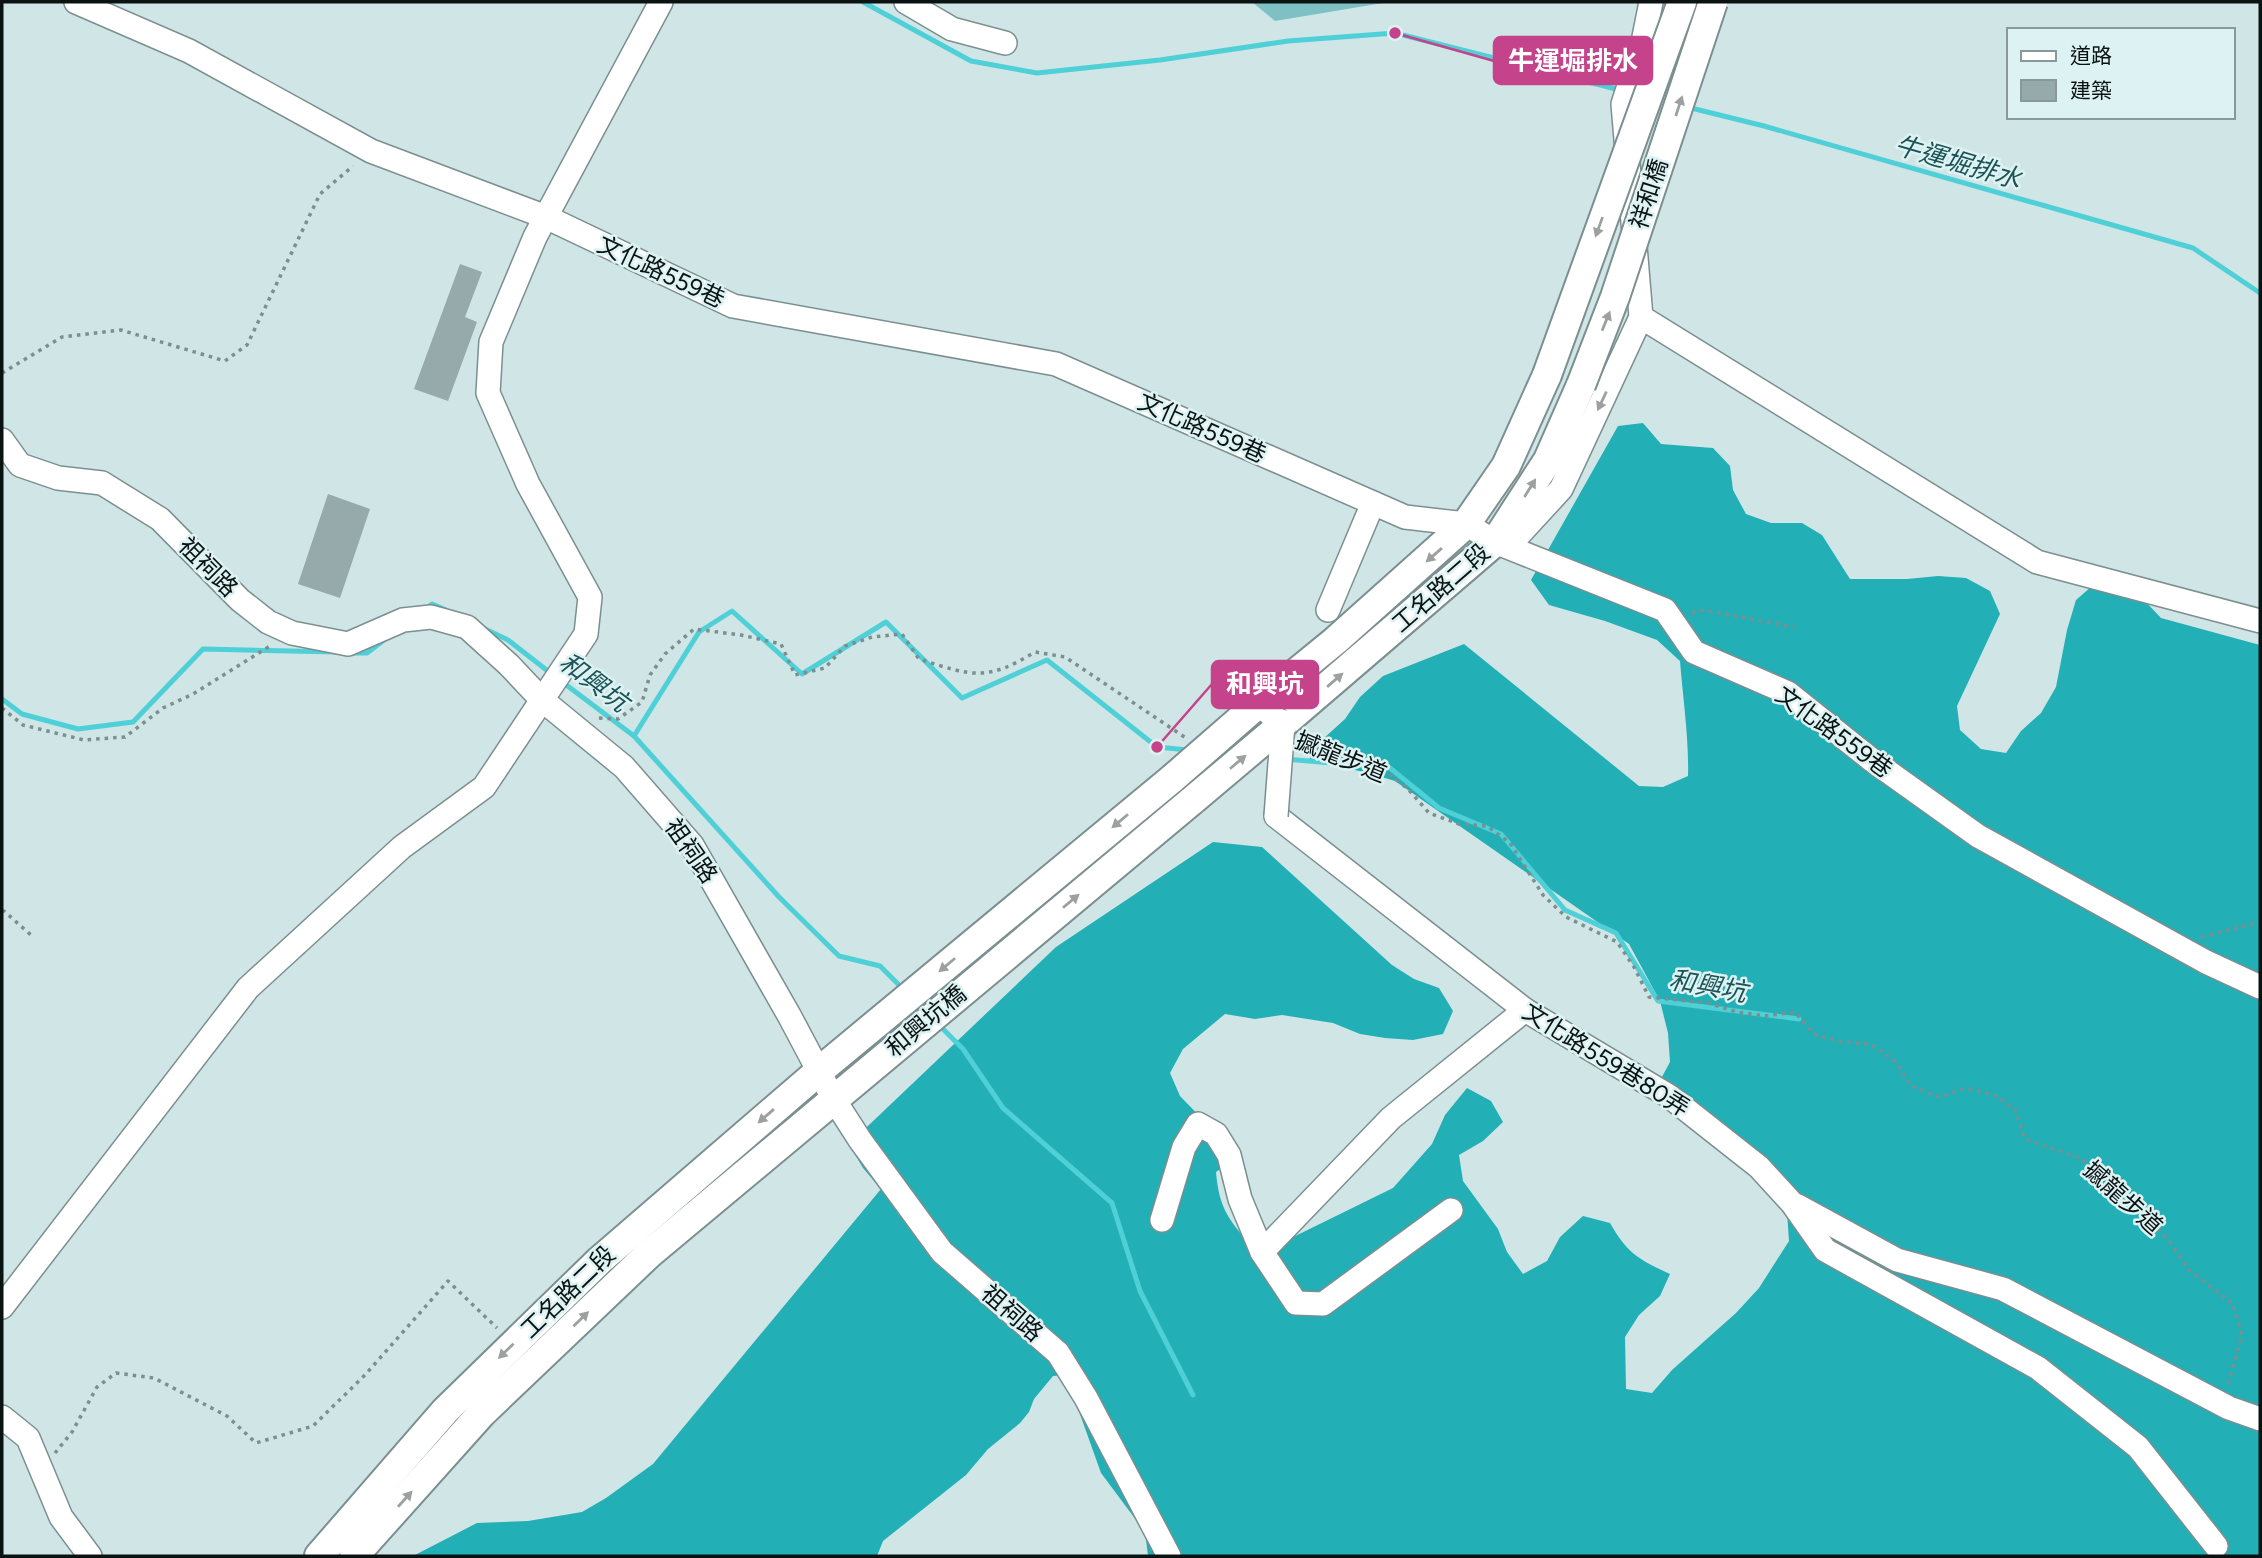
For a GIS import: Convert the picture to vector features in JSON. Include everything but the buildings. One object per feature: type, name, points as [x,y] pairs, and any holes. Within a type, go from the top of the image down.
[{"type":"main road","name":"祥和橋","points":[[1547,374],[1682,2]]},
{"type":"main road","name":"祥和橋","points":[[1581,385],[1615,297],[1713,2]]},
{"type":"main road","name":"工名路二段","points":[[1000,922],[1335,641],[1466,524],[1506,466],[1547,374]]},
{"type":"main road","name":"工名路二段","points":[[1019,944],[1194,799],[1289,732],[1495,542],[1548,460],[1581,385]]},
{"type":"main road","name":"和興坑橋","points":[[818,1072],[1000,922]]},
{"type":"main road","name":"和興坑橋","points":[[833,1098],[1019,944]]},
{"type":"main road","name":"工名路二段","points":[[319,1556],[444,1410],[600,1260],[818,1072]]},
{"type":"main road","name":"工名路二段","points":[[357,1553],[501,1394],[649,1254],[833,1098]]},
{"type":"lane","name":"文化路559巷","points":[[76,2],[189,51],[371,151],[546,217],[733,306],[1056,364],[1405,517],[1466,524],[1495,542],[1665,610],[1694,652],[1788,693],[1873,761],[1978,836],[2206,962],[2260,987]]},
{"type":"lane","points":[[2,1307],[248,988],[402,847],[484,787],[586,634],[590,597],[528,484],[488,393],[491,342],[535,237],[661,2]]},
{"type":"lane","points":[[905,2],[952,29],[1005,43]]},
{"type":"lane","points":[[1495,542],[1516,539],[1561,489],[1641,317],[1623,104],[1643,42],[1651,2]]},
{"type":"lane","points":[[1641,317],[2037,562],[2260,621]]},
{"type":"lane","name":"祖祠路","points":[[2,440],[20,465],[58,478],[102,483],[160,519],[240,600],[268,622],[292,633],[348,644],[403,620],[431,617],[467,627],[509,664],[541,699],[624,767],[692,845],[833,1098],[860,1140],[942,1252],[1058,1353],[1086,1398],[1169,1556]]},
{"type":"lane","points":[[1328,610],[1373,503]]},
{"type":"lane","points":[[1258,704],[1289,732]]},
{"type":"lane","name":"文化路559巷80弄","points":[[1289,732],[1276,816],[1525,1010],[1669,1096],[1759,1167],[1792,1203],[1825,1250],[2038,1368],[2138,1447],[2216,1546]]},
{"type":"lane","points":[[1262,1252],[1391,1118],[1525,1010]]},
{"type":"lane","points":[[1162,1220],[1184,1147],[1198,1124],[1216,1134],[1229,1155],[1240,1199],[1262,1252],[1296,1303],[1322,1304],[1451,1210]]},
{"type":"lane","points":[[1792,1203],[1897,1260],[2003,1289],[2229,1408],[2260,1419]]},
{"type":"lane","points":[[2,1417],[28,1438],[61,1517],[90,1556]]},
{"type":"path","points":[[2,373],[62,337],[121,330],[225,361],[247,345],[320,194],[371,151]]},
{"type":"path","points":[[1670,616],[1704,610],[1793,627]]},
{"type":"path","points":[[596,718],[618,719],[642,702],[650,676],[665,654],[694,629],[782,644],[795,675],[825,668],[845,646],[872,636],[902,634],[919,659],[979,675],[1009,668],[1035,652],[1065,657],[1187,738]]},
{"type":"path","points":[[2,708],[23,725],[84,740],[125,737],[163,708],[193,694],[292,633]]},
{"type":"path","name":"撼龍步道","points":[[1289,732],[1307,746],[1358,758],[1388,773],[1408,789],[1429,813],[1459,824],[1487,826],[1510,844],[1543,895],[1566,917],[1617,942],[1634,967],[1649,997],[1708,1003],[1737,1012],[1765,1016],[1795,1012],[1814,1034],[1842,1042],[1871,1044],[1896,1062],[1912,1086],[1940,1097],[1966,1088],[1997,1096],[2016,1111],[2025,1139],[2082,1159],[2129,1199],[2168,1239],[2188,1269],[2233,1304],[2242,1335],[2228,1386],[2229,1408]]},
{"type":"path","points":[[2,911],[32,936]]},
{"type":"path","points":[[2196,938],[2260,922]]},
{"type":"path","points":[[40,1470],[72,1432],[97,1388],[116,1373],[154,1378],[227,1416],[256,1443],[313,1426],[365,1375],[448,1281],[513,1344]]},
{"type":"shaded area","points":[[1252,2],[1389,2],[1275,21]]},
{"type":"shaded area","points":[[1643,423],[1661,444],[1713,448],[1730,466],[1733,490],[1746,514],[1771,523],[1802,523],[1822,535],[1850,579],[1938,576],[1966,578],[1990,591],[2000,614],[1957,706],[1960,730],[1981,749],[2006,753],[2021,731],[2041,713],[2056,687],[2076,600],[2099,580],[2142,598],[2161,618],[2260,645],[2260,1556],[1148,1556],[1145,1532],[1101,1473],[1066,1375],[1053,1376],[1034,1399],[1029,1412],[1020,1423],[988,1449],[966,1475],[883,1541],[877,1556],[413,1556],[477,1523],[528,1521],[582,1512],[653,1464],[881,1189],[863,1168],[849,1144],[1056,947],[1213,842],[1262,847],[1392,965],[1414,979],[1439,988],[1453,1011],[1443,1034],[1413,1040],[1360,1034],[1333,1023],[1282,1015],[1255,1019],[1225,1014],[1183,1049],[1170,1073],[1180,1096],[1238,1156],[1216,1172],[1222,1203],[1235,1226],[1249,1243],[1279,1244],[1393,1188],[1432,1144],[1445,1115],[1467,1088],[1491,1101],[1503,1122],[1483,1141],[1459,1155],[1463,1181],[1498,1229],[1507,1252],[1523,1274],[1547,1261],[1560,1237],[1583,1216],[1610,1223],[1622,1242],[1634,1254],[1670,1274],[1660,1296],[1639,1315],[1625,1337],[1626,1389],[1652,1393],[1672,1370],[1736,1313],[1759,1288],[1789,1241],[1787,1212],[1725,1143],[1694,1131],[1669,1112],[1657,1086],[1670,1062],[1668,1033],[1660,1001],[1629,944],[1395,781],[1308,761],[1323,739],[1345,719],[1360,697],[1383,676],[1464,644],[1639,786],[1663,787],[1688,776],[1680,661],[1657,640],[1549,605],[1531,580],[1618,426]]},
{"type":"waterway","name":"牛運堀排水","points":[[863,2],[971,61],[1037,73],[1160,60],[1288,41],[1395,33],[1620,90]]},
{"type":"waterway","name":"牛運堀排水","points":[[1687,107],[1764,126],[2193,248],[2260,293]]},
{"type":"waterway","name":"和興坑","points":[[427,608],[432,604],[446,610]]},
{"type":"waterway","name":"和興坑","points":[[634,736],[699,632],[732,611],[802,674],[886,622],[962,698],[1047,660],[1157,747],[1188,750]]},
{"type":"waterway","name":"和興坑","points":[[483,628],[508,640],[553,675]]},
{"type":"waterway","name":"和興坑","points":[[351,653],[367,653],[388,637]]},
{"type":"waterway","name":"和興坑","points":[[2,699],[22,714],[78,729],[133,722],[203,649],[338,652]]},
{"type":"waterway","points":[[561,681],[634,736],[779,897],[839,956],[880,966],[905,991]]},
{"type":"waterway","name":"和興坑","points":[[1285,759],[1390,768],[1439,808],[1501,834],[1565,910],[1616,933],[1658,1001],[1799,1019]]},
{"type":"waterway","points":[[939,1025],[963,1049],[1003,1108],[1112,1203],[1140,1291],[1193,1395]]},
{"type":"place","name":"牛運堀排水","points":[[1395,33]]},
{"type":"place","name":"和興坑","points":[[1157,747]]}]
